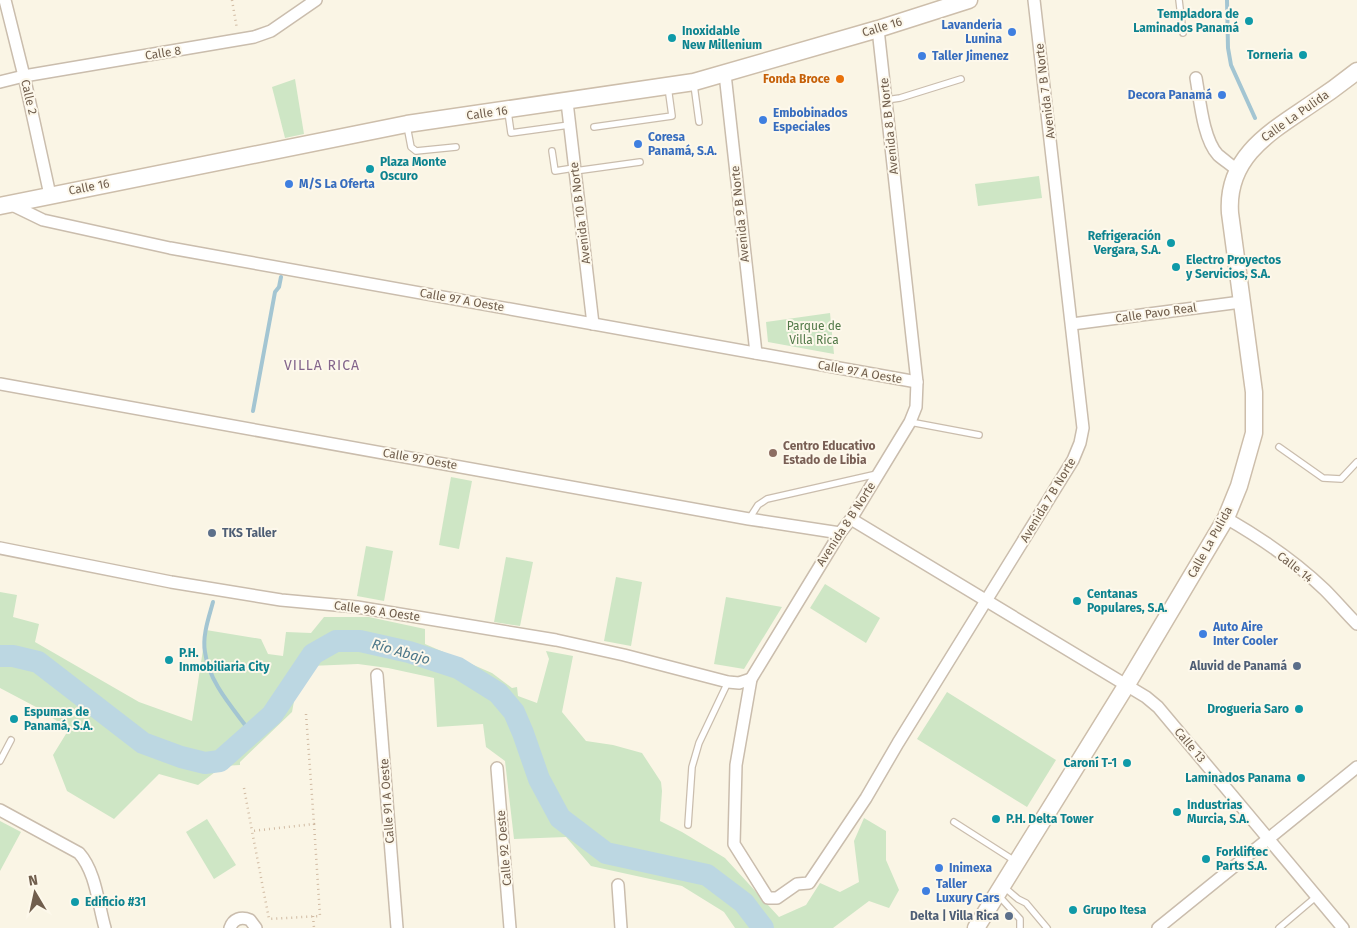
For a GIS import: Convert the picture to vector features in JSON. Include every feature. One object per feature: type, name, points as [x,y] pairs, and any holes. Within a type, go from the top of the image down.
[{"type":"main road","name":"Calle 16","points":[[5,205],[406,124],[694,82],[878,29],[969,0]]},
{"type":"main road","name":"Calle La Pulida","points":[[976,928],[1126,686],[1226,518],[1239,486],[1254,433],[1254,392],[1229,202],[1237,170],[1255,145],[1357,71]]},
{"type":"street","name":"Calle 2","points":[[5,0],[50,195]]},
{"type":"street","name":"Calle 8","points":[[0,82],[24,76],[238,40],[271,31],[316,0]]},
{"type":"street","name":"Avenida 7 B Norte","points":[[809,883],[866,798],[1073,460],[1080,443],[1083,428],[1034,0]]},
{"type":"street","name":"Avenida 8 B Norte","points":[[809,883],[798,884],[777,898],[768,898],[734,844],[736,765],[751,679],[840,532],[851,519],[910,422],[916,407],[917,382],[878,29]]},
{"type":"street","name":"Avenida 9 B Norte","points":[[725,74],[756,353]]},
{"type":"street","points":[[1196,78],[1212,146],[1219,155],[1237,170]]},
{"type":"street","name":"Avenida 10 B Norte","points":[[566,102],[593,324]]},
{"type":"street","name":"Calle 97 A Oeste","points":[[5,205],[43,220],[170,248],[917,382]]},
{"type":"street","name":"Calle Pavo Real","points":[[1072,324],[1241,302]]},
{"type":"street","name":"Calle 97 Oeste","points":[[0,384],[749,519],[840,532]]},
{"type":"street","name":"Calle 14","points":[[1226,518],[1245,529],[1303,572],[1325,590],[1357,624]]},
{"type":"street","name":"Calle 13","points":[[851,519],[1158,707],[1343,928]]},
{"type":"street","name":"Calle 96 A Oeste","points":[[0,548],[171,582],[281,600],[357,607],[556,640],[624,655],[728,682],[739,683],[751,679]]},
{"type":"street","name":"Calle 91 A Oeste","points":[[377,675],[397,928]]},
{"type":"street","points":[[1158,928],[1357,767]]},
{"type":"street","name":"Calle 92 Oeste","points":[[497,768],[510,928]]},
{"type":"street","points":[[0,810],[79,853],[86,860],[105,928]]},
{"type":"street","points":[[618,885],[621,928]]},
{"type":"street","points":[[230,928],[233,922],[241,918],[250,920],[256,928]]},
{"type":"lane","points":[[1179,0],[1183,34]]},
{"type":"lane","points":[[886,100],[900,98],[960,79]]},
{"type":"lane","points":[[694,82],[699,122]]},
{"type":"lane","points":[[594,127],[672,116],[668,87]]},
{"type":"lane","points":[[507,110],[511,133],[569,126]]},
{"type":"lane","points":[[406,124],[411,147],[416,151],[456,147]]},
{"type":"lane","points":[[552,151],[554,171],[640,162]]},
{"type":"lane","points":[[910,422],[979,435]]},
{"type":"lane","points":[[1279,447],[1323,478],[1341,479],[1357,462]]},
{"type":"lane","points":[[749,519],[758,505],[767,499],[878,473]]},
{"type":"lane","points":[[688,825],[692,767],[699,743],[728,682]]},
{"type":"lane","points":[[0,760],[11,740]]},
{"type":"lane","points":[[954,822],[1016,862]]},
{"type":"lane","points":[[1000,890],[1020,919],[1020,928]]},
{"type":"lane","points":[[1000,890],[1026,903],[1047,928]]},
{"type":"lane","points":[[1279,928],[1317,896]]},
{"type":"path","points":[[232,0],[238,40]]},
{"type":"path","points":[[244,788],[269,919],[320,916],[306,714]]},
{"type":"path","points":[[252,830],[314,824]]},
{"type":"path","points":[[313,916],[314,928]]},
{"type":"green space","points":[[295,79],[304,134],[285,138],[272,87]]},
{"type":"green space","points":[[1039,176],[1042,198],[978,206],[975,184]]},
{"type":"green space","name":"Parque de Villa Rica","points":[[830,313],[834,354],[768,342],[766,322]]},
{"type":"green space","points":[[451,477],[472,481],[459,549],[439,545]]},
{"type":"green space","points":[[366,546],[393,551],[384,601],[357,596]]},
{"type":"green space","points":[[506,557],[533,562],[520,626],[494,622]]},
{"type":"green space","points":[[616,577],[642,582],[631,646],[604,641]]},
{"type":"green space","points":[[825,584],[880,618],[866,643],[810,608]]},
{"type":"green space","points":[[0,592],[17,595],[13,617],[39,624],[35,642],[139,702],[192,721],[206,630],[261,639],[268,654],[283,656],[286,632],[311,633],[324,617],[369,617],[425,629],[425,644],[492,673],[512,688],[517,687],[518,696],[537,703],[549,659],[546,651],[573,656],[562,712],[586,741],[613,745],[642,753],[661,782],[660,821],[725,858],[779,917],[806,905],[820,883],[840,892],[859,882],[854,841],[864,818],[886,831],[886,860],[899,890],[889,908],[869,901],[833,928],[735,928],[724,912],[682,886],[591,866],[566,837],[514,839],[505,761],[486,747],[483,724],[437,727],[434,678],[388,668],[358,664],[310,666],[297,685],[292,712],[240,762],[240,765],[223,766],[198,785],[159,774],[114,819],[67,791],[53,755],[69,729],[36,707],[0,688]]},
{"type":"green space","points":[[726,597],[782,607],[744,669],[714,664]]},
{"type":"green space","points":[[947,692],[1056,760],[1027,807],[917,739]]},
{"type":"green space","points":[[207,819],[236,865],[214,879],[186,832]]},
{"type":"green space","points":[[0,821],[21,832],[0,871]]},
{"type":"waterway","points":[[1227,0],[1228,48],[1231,65],[1255,118]]},
{"type":"waterway","points":[[253,411],[275,292],[279,287],[281,277]]},
{"type":"waterway","points":[[213,602],[204,640],[207,663],[223,695],[251,733]]},
{"type":"waterway","name":"Río Abajo","points":[[0,656],[13,656],[38,662],[143,743],[181,757],[205,763],[220,761],[272,715],[313,654],[336,641],[360,641],[409,652],[458,668],[498,693],[514,712],[539,779],[560,818],[606,853],[707,875],[744,903],[763,928]]},
{"type":"place","name":"Templadora de Laminados Panamá","points":[[1249,21]]},
{"type":"place","name":"Lavanderia Lunina","points":[[1012,32]]},
{"type":"place","name":"Inoxidable New Millenium","points":[[672,38]]},
{"type":"place","name":"Torneria","points":[[1303,55]]},
{"type":"place","name":"Taller Jimenez","points":[[922,56]]},
{"type":"place","name":"Fonda Broce","points":[[840,79]]},
{"type":"place","name":"Decora Panamá","points":[[1222,95]]},
{"type":"place","name":"Embobinados Especiales","points":[[763,120]]},
{"type":"place","name":"Coresa Panamá, S.A.","points":[[638,144]]},
{"type":"place","name":"Plaza Monte Oscuro","points":[[370,169]]},
{"type":"place","name":"M/S La Oferta","points":[[289,184]]},
{"type":"place","name":"Refrigeración Vergara, S.A.","points":[[1171,243]]},
{"type":"place","name":"Electro Proyectos y Servicios, S.A.","points":[[1176,267]]},
{"type":"place","name":"Centro Educativo Estado de Libia","points":[[773,453]]},
{"type":"place","name":"TKS Taller","points":[[212,533]]},
{"type":"place","name":"Centanas Populares, S.A.","points":[[1077,601]]},
{"type":"place","name":"Auto Aire Inter Cooler","points":[[1203,634]]},
{"type":"place","name":"P.H. Inmobiliaria City","points":[[169,660]]},
{"type":"place","name":"Aluvid de Panamá","points":[[1297,666]]},
{"type":"place","name":"Drogueria Saro","points":[[1299,709]]},
{"type":"place","name":"Espumas de Panamá, S.A.","points":[[14,719]]},
{"type":"place","name":"Caroní T-1","points":[[1127,763]]},
{"type":"place","name":"Laminados Panama","points":[[1301,778]]},
{"type":"place","name":"Industrias Murcia, S.A.","points":[[1177,812]]},
{"type":"place","name":"P.H. Delta Tower","points":[[996,819]]},
{"type":"place","name":"Forkliftec Parts S.A.","points":[[1206,859]]},
{"type":"place","name":"Inimexa","points":[[939,868]]},
{"type":"place","name":"Taller Luxury Cars","points":[[926,891]]},
{"type":"place","name":"Edificio #31","points":[[75,902]]},
{"type":"place","name":"Grupo Itesa","points":[[1073,910]]},
{"type":"place","name":"Delta | Villa Rica","points":[[1009,916]]},
{"type":"district","name":"VILLA RICA","points":[[322,365]]}]
